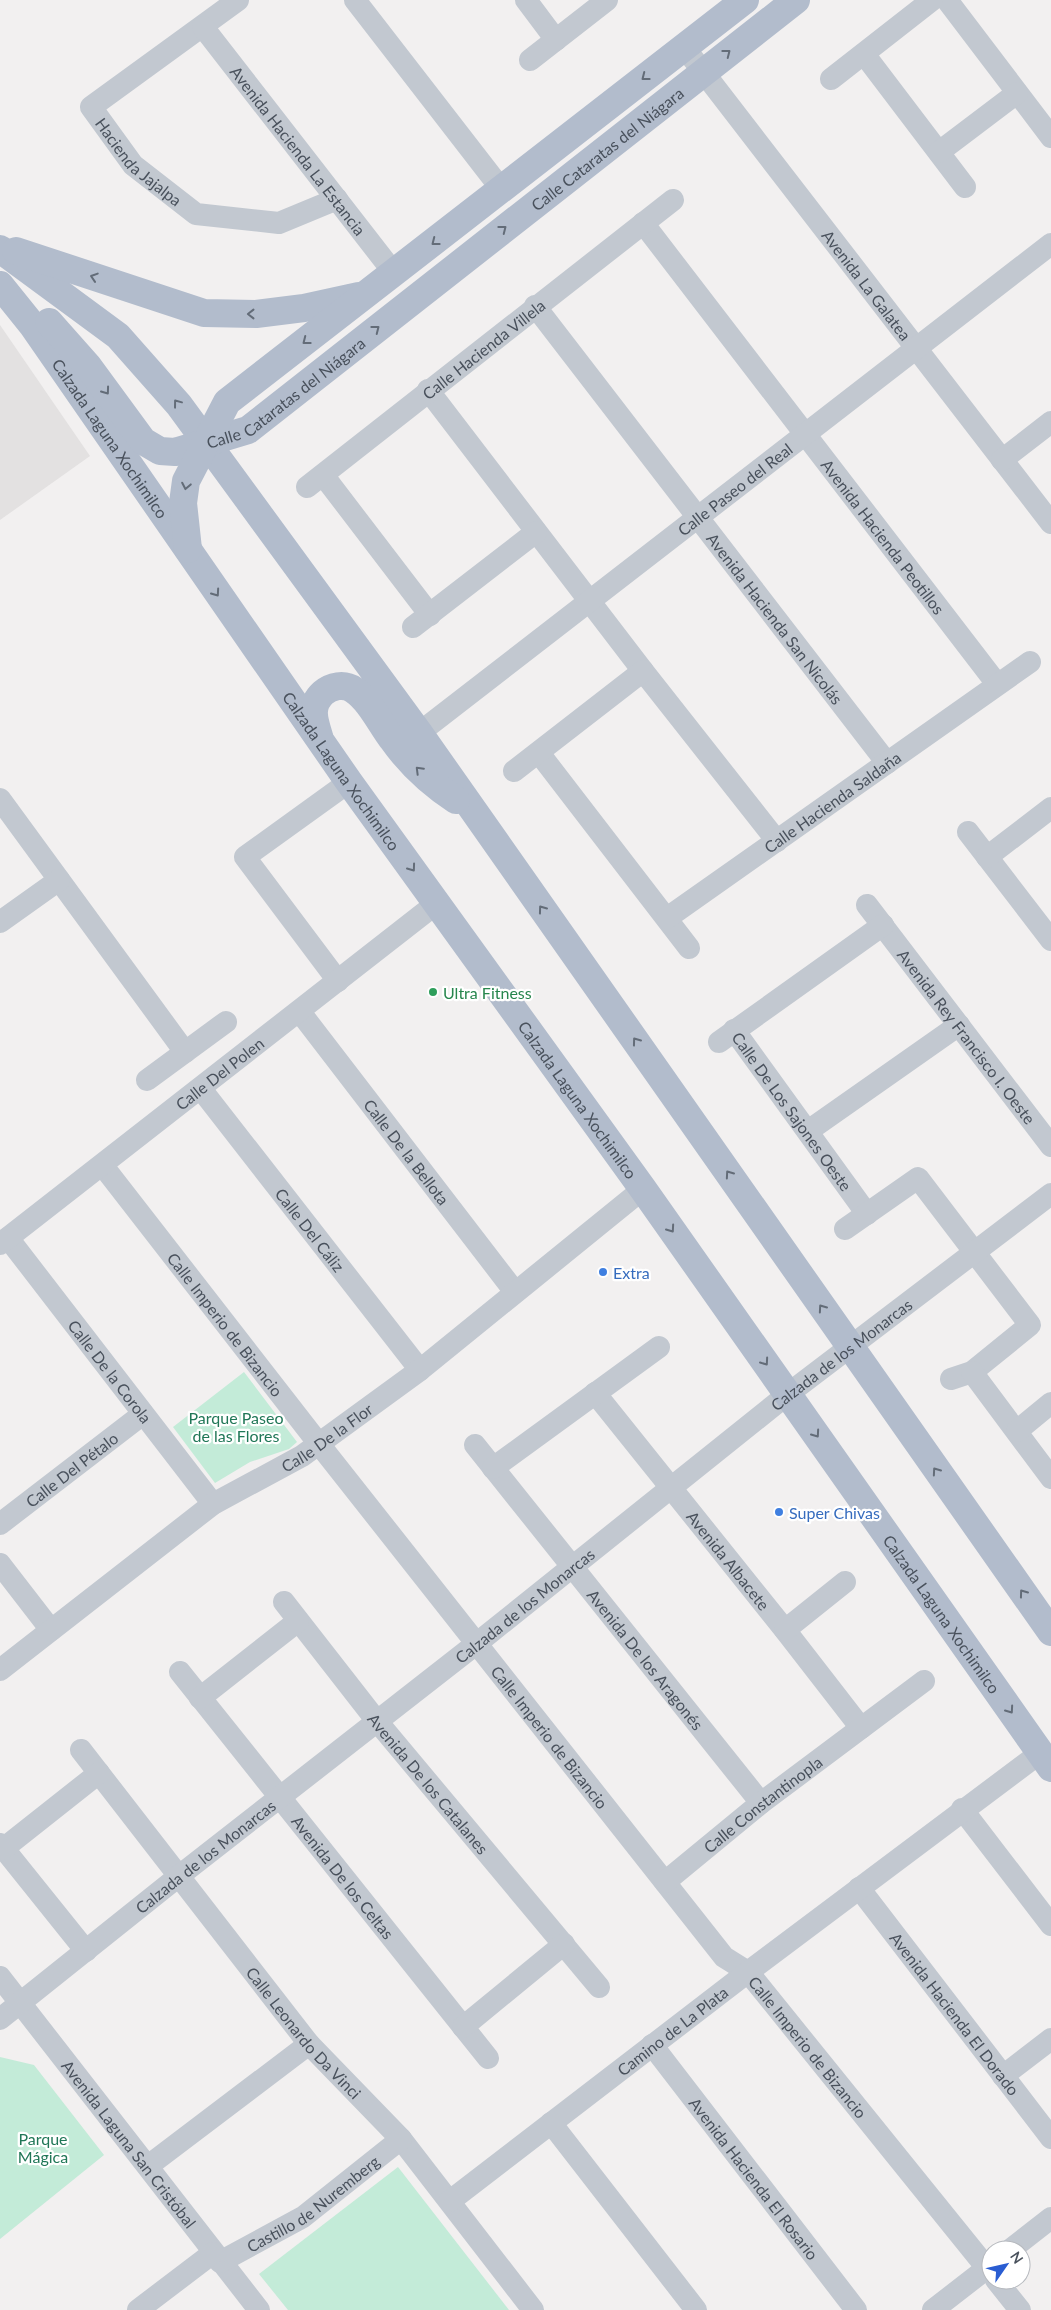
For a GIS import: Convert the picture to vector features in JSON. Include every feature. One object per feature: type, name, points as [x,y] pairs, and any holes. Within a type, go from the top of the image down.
[{"type":"main road","name":"Calle Cataratas del Niágara","points":[[206,442],[227,402],[746,0]]},
{"type":"main road","name":"Calle Cataratas del Niágara","points":[[206,442],[248,430],[796,0]]},
{"type":"main road","points":[[0,247],[204,313],[256,314],[304,308],[368,294]]},
{"type":"main road","points":[[0,247],[118,336],[163,384],[418,733],[670,1087],[850,1348],[1051,1632]]},
{"type":"main road","points":[[0,283],[32,304],[88,366],[143,442],[160,451],[175,452],[206,442]]},
{"type":"main road","name":"Calzada Laguna Xochimilco","points":[[0,283],[33,326],[348,782],[643,1189],[1045,1761]]},
{"type":"main road","points":[[88,366],[99,366],[108,362],[118,350],[118,336]]},
{"type":"main road","points":[[188,553],[183,502],[186,481],[206,442]]},
{"type":"main road","points":[[320,740],[313,713],[316,700],[327,690],[341,685],[353,689],[364,700],[393,741],[413,765],[434,786],[471,810]]},
{"type":"street","name":"Hacienda Jajalpa","points":[[238,0],[91,107],[133,165],[196,214],[279,223],[337,199]]},
{"type":"street","points":[[355,0],[502,190]]},
{"type":"street","points":[[526,0],[556,40]]},
{"type":"street","points":[[530,60],[607,0]]},
{"type":"street","points":[[831,78],[932,0]]},
{"type":"street","points":[[947,0],[1051,137]]},
{"type":"street","name":"Avenida Hacienda La Estancia","points":[[203,26],[394,273]]},
{"type":"street","name":"Avenida La Galatea","points":[[684,47],[1051,523]]},
{"type":"street","points":[[864,54],[965,187]]},
{"type":"street","points":[[939,152],[1017,93]]},
{"type":"street","name":"Calle Hacienda Villela","points":[[536,532],[421,621],[315,481],[535,306],[673,200]]},
{"type":"street","name":"Avenida Hacienda Peotillos","points":[[643,223],[805,437],[997,684]]},
{"type":"street","name":"Calle Paseo del Real","points":[[418,733],[805,437],[916,348],[1051,244]]},
{"type":"street","name":"Avenida Hacienda San Nicolás","points":[[535,306],[887,763]]},
{"type":"street","points":[[428,390],[643,671],[777,841]]},
{"type":"street","points":[[1002,460],[1051,422]]},
{"type":"street","name":"Calle Hacienda Saldaña","points":[[667,918],[1030,662]]},
{"type":"street","points":[[514,771],[643,671]]},
{"type":"street","points":[[539,753],[689,948]]},
{"type":"street","points":[[338,982],[245,857],[348,782]]},
{"type":"street","points":[[0,799],[185,1052]]},
{"type":"street","points":[[987,857],[1051,808]]},
{"type":"street","points":[[968,832],[1051,940]]},
{"type":"street","points":[[0,922],[59,880]]},
{"type":"street","name":"Calle Del Polen","points":[[4,1241],[103,1166],[437,903]]},
{"type":"street","name":"Avenida Rey Francisco I. Oeste","points":[[867,905],[1051,1146]]},
{"type":"street","name":"Calle De Los Sajones Oeste","points":[[868,1214],[808,1131],[727,1036],[883,926]]},
{"type":"street","name":"Calle De la Bellota","points":[[300,1012],[515,1292]]},
{"type":"street","points":[[147,1080],[226,1022]]},
{"type":"street","points":[[808,1131],[959,1025]]},
{"type":"street","name":"Calle Del Cáliz","points":[[201,1089],[420,1370]]},
{"type":"street","name":"Calle Imperio de Bizancio","points":[[103,1166],[476,1644],[724,1957],[748,1972],[981,2260]]},
{"type":"street","points":[[845,1229],[918,1178],[1030,1325],[961,1375],[1017,1431],[1051,1478]]},
{"type":"street","name":"Calle De la Flor","points":[[0,1670],[213,1504],[302,1456],[420,1370],[643,1189]]},
{"type":"street","name":"Calzada de los Monarcas","points":[[0,2019],[279,1796],[476,1644],[788,1394],[1051,1194]]},
{"type":"street","name":"Calle De la Corola","points":[[4,1241],[213,1504]]},
{"type":"street","points":[[493,1468],[659,1347]]},
{"type":"street","name":"Avenida Albacete","points":[[595,1393],[861,1728]]},
{"type":"street","points":[[1017,1431],[1051,1403]]},
{"type":"street","name":"Calle Del Pétalo","points":[[0,1524],[143,1414]]},
{"type":"street","name":"Avenida De los Aragonés","points":[[476,1445],[761,1803]]},
{"type":"street","points":[[0,1564],[52,1630]]},
{"type":"street","points":[[785,1630],[845,1582]]},
{"type":"street","name":"Avenida De los Catalanes","points":[[284,1602],[376,1720],[599,1988]]},
{"type":"street","points":[[200,1698],[298,1621]]},
{"type":"street","name":"Avenida De los Celtas","points":[[180,1672],[488,2058]]},
{"type":"street","name":"Calle Constantinopla","points":[[666,1882],[761,1803],[924,1681]]},
{"type":"street","name":"Calle Leonardo Da Vinci","points":[[81,1750],[309,2044],[401,2139],[533,2310]]},
{"type":"street","name":"Camino de La Plata","points":[[450,2201],[962,1810],[1045,1761]]},
{"type":"street","points":[[86,1951],[2,1846],[99,1773]]},
{"type":"street","points":[[962,1810],[1051,1925]]},
{"type":"street","name":"Avenida Hacienda El Dorado","points":[[859,1888],[1051,2138]]},
{"type":"street","points":[[463,2027],[564,1944]]},
{"type":"street","name":"Avenida Laguna San Cristóbal","points":[[0,1977],[259,2310]]},
{"type":"street","points":[[1003,2076],[1051,2039]]},
{"type":"street","points":[[148,2166],[309,2044]]},
{"type":"street","name":"Avenida Hacienda El Rosario","points":[[652,2045],[856,2310]]},
{"type":"street","points":[[552,2123],[696,2310]]},
{"type":"street","name":"Castillo de Nuremberg","points":[[148,2307],[217,2257],[303,2216],[401,2139]]},
{"type":"street","points":[[1023,2240],[1051,2218]]},
{"type":"street","points":[[933,2310],[981,2279]]},
{"type":"street","name":"Calle Imperio de Bizancio","points":[[1005,2290],[1020,2310]]},
{"type":"shaded area","points":[[0,325],[90,456],[0,520]]},
{"type":"green space","name":"Parque Paseo de las Flores","points":[[244,1372],[297,1442],[289,1449],[250,1462],[215,1483],[173,1427]]},
{"type":"green space","name":"Parque Mágica","points":[[0,2057],[34,2065],[104,2155],[0,2239]]},
{"type":"green space","points":[[398,2167],[509,2310],[288,2310],[259,2274]]},
{"type":"place","name":"Ultra Fitness","points":[[433,992]]},
{"type":"place","name":"Extra","points":[[603,1272]]},
{"type":"place","name":"Super Chivas","points":[[779,1512]]}]
